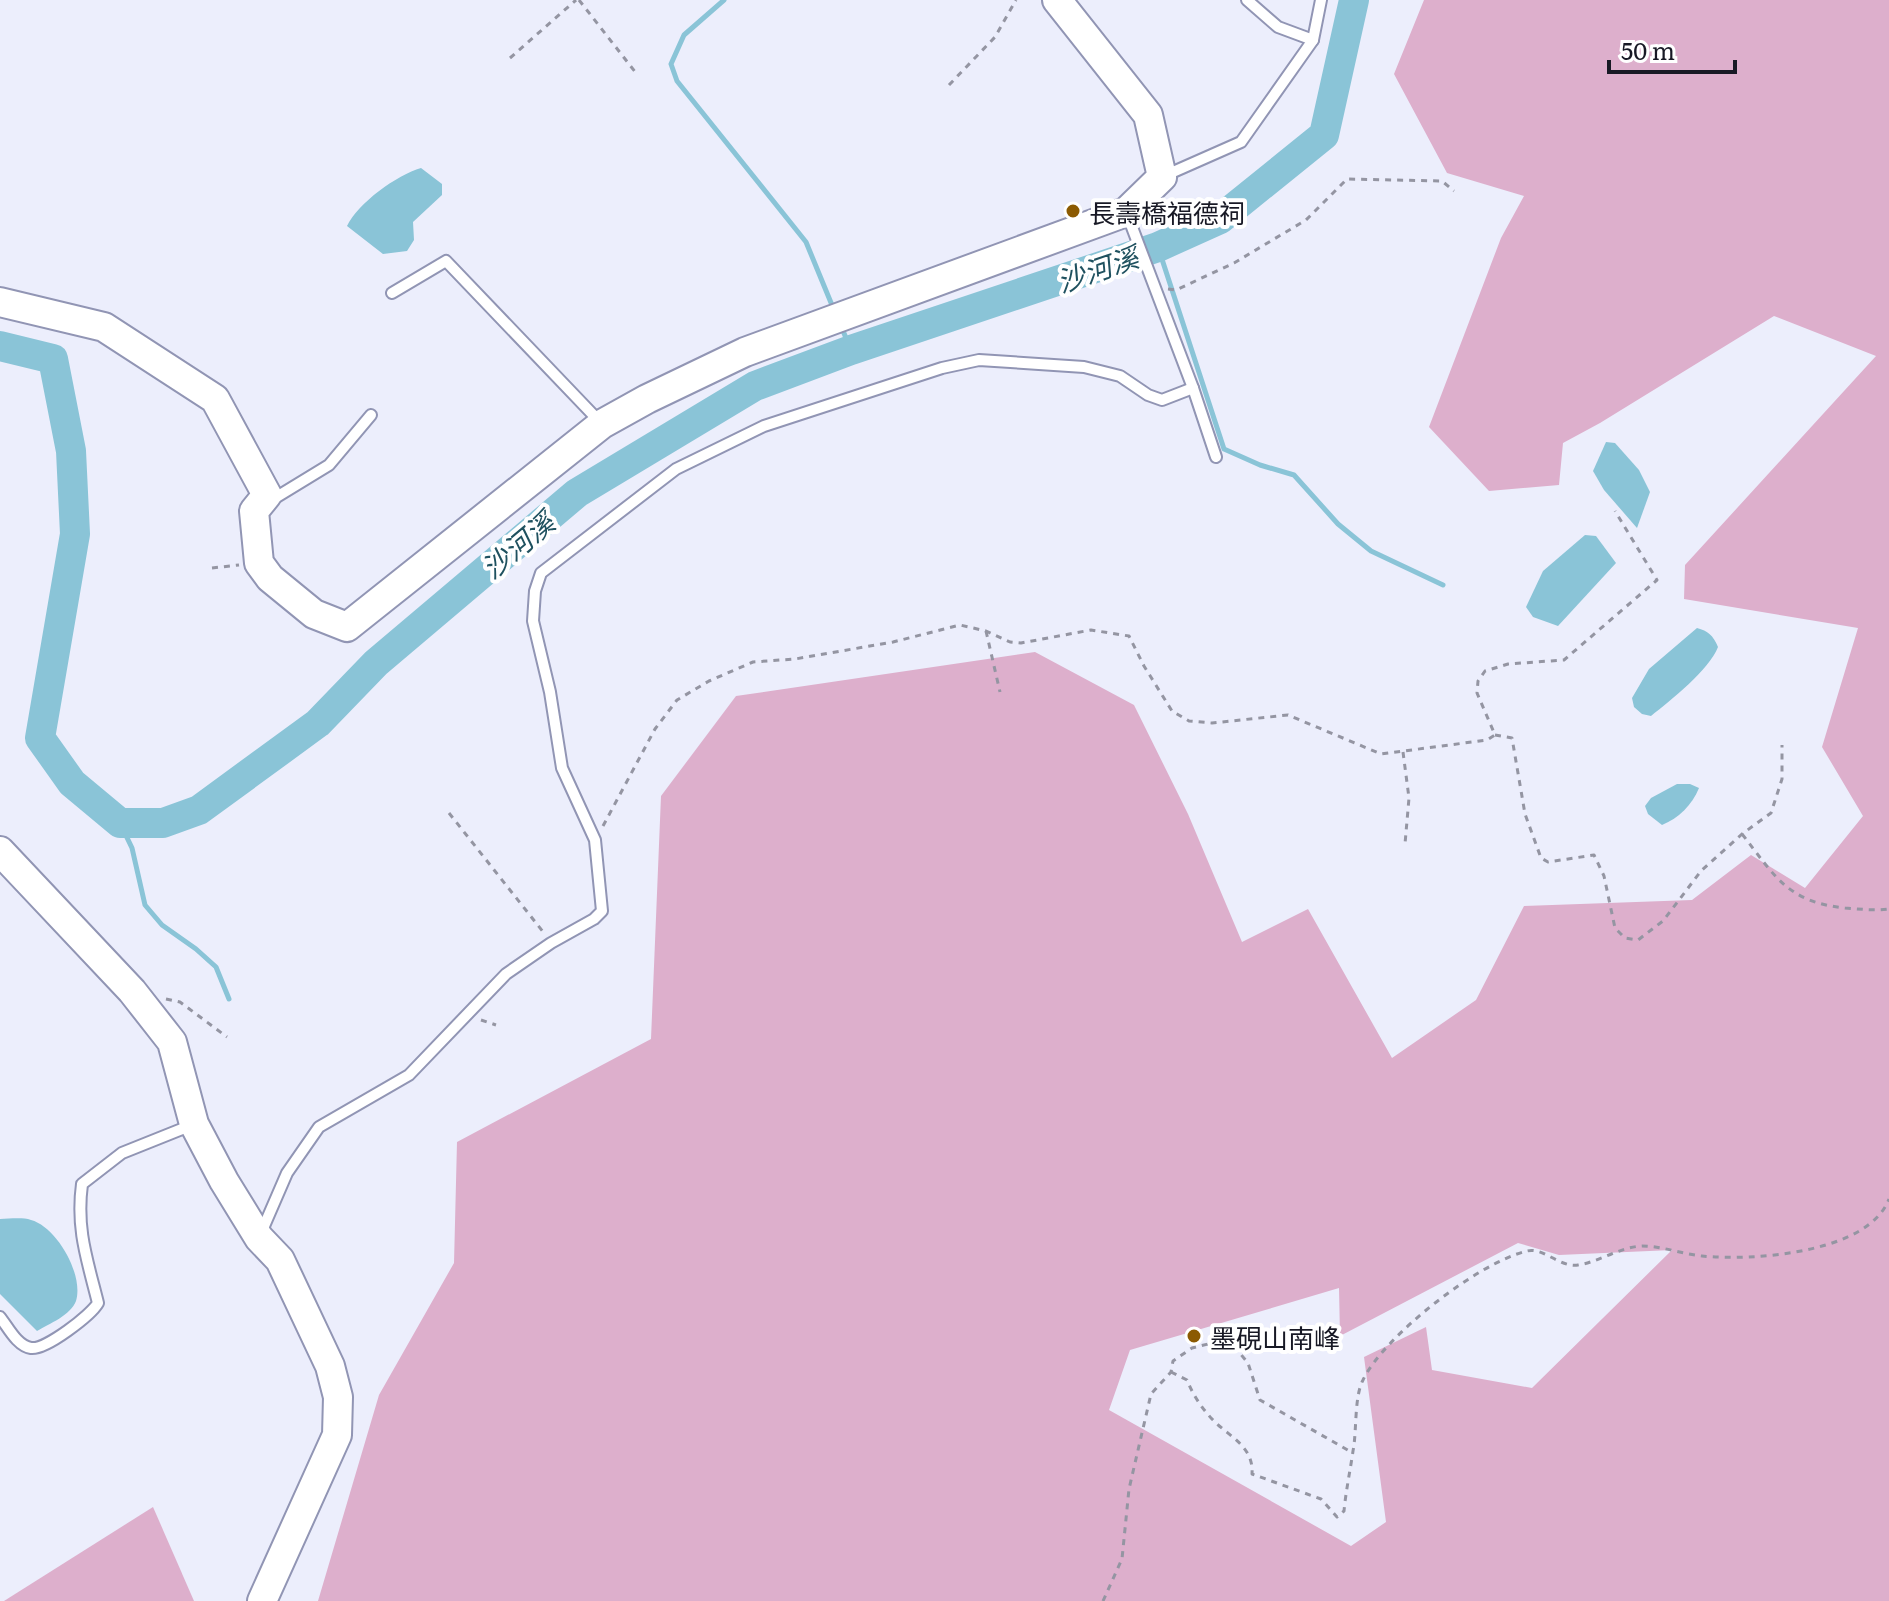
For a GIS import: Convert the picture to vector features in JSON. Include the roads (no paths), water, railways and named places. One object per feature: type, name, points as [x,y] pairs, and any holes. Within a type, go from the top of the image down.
[{"type":"street","points":[[0,302],[104,327],[215,399],[267,495],[254,511],[259,563],[270,578],[314,614],[347,627],[602,424],[647,399],[745,352],[1131,222],[1162,177],[1148,115],[1057,0]]},
{"type":"street","points":[[0,851],[132,991],[172,1042],[194,1124],[259,1238],[280,1260],[330,1366],[338,1397],[337,1435],[262,1601]]},
{"type":"lane","points":[[1247,0],[1278,27],[1313,40]]},
{"type":"lane","points":[[1162,177],[1241,142],[1313,40],[1321,0]]},
{"type":"lane","points":[[1131,222],[1216,457]]},
{"type":"lane","points":[[392,293],[446,261],[602,424]]},
{"type":"lane","points":[[259,1238],[287,1173],[319,1127],[409,1075],[506,974],[602,911],[595,840],[562,768],[550,692],[533,621],[535,591],[541,573],[676,469],[764,426],[942,368],[979,360],[1084,367],[1120,376],[1148,395],[1162,400],[1193,388]]},
{"type":"lane","points":[[254,511],[329,465],[371,415]]},
{"type":"lane","points":[[0,1317],[20,1342],[31,1348],[44,1346],[92,1313],[98,1303],[78,1213],[82,1184],[122,1153],[194,1124]]},
{"type":"water","points":[[421,168],[442,184],[442,195],[413,222],[414,240],[407,251],[383,254],[347,226],[360,208],[379,191]]},
{"type":"water","points":[[1606,442],[1615,443],[1639,470],[1650,492],[1637,528],[1604,490],[1593,471]]},
{"type":"water","points":[[1585,535],[1596,536],[1616,563],[1558,626],[1533,617],[1526,607],[1543,571]]},
{"type":"water","points":[[1697,628],[1714,639],[1718,647],[1713,656],[1689,684],[1651,716],[1642,714],[1634,707],[1632,698],[1649,669]]},
{"type":"water","points":[[1677,784],[1699,788],[1684,810],[1662,825],[1648,814],[1645,806],[1651,798]]},
{"type":"water","points":[[0,1219],[24,1219],[41,1224],[59,1242],[76,1278],[76,1301],[73,1306],[59,1319],[37,1331],[0,1294]]},
{"type":"waterway","points":[[724,0],[684,35],[671,64],[677,81],[806,242],[834,310]]},
{"type":"waterway","name":"沙河溪","points":[[0,346],[53,359],[71,451],[75,534],[40,738],[72,783],[120,823],[163,823],[199,810],[318,723],[376,663],[577,493],[755,386],[851,350],[1158,247],[1220,219],[1324,135],[1354,0]]},
{"type":"waterway","points":[[1158,247],[1224,449],[1260,465],[1294,475],[1338,524],[1371,551],[1443,585]]},
{"type":"waterway","points":[[841,326],[851,350]]},
{"type":"waterway","points":[[120,823],[132,848],[145,905],[162,925],[216,967],[229,999]]},
{"type":"place","name":"長壽橋福德祠","points":[[1073,211]]},
{"type":"place","name":"墨硯山南峰","points":[[1194,1336]]}]
